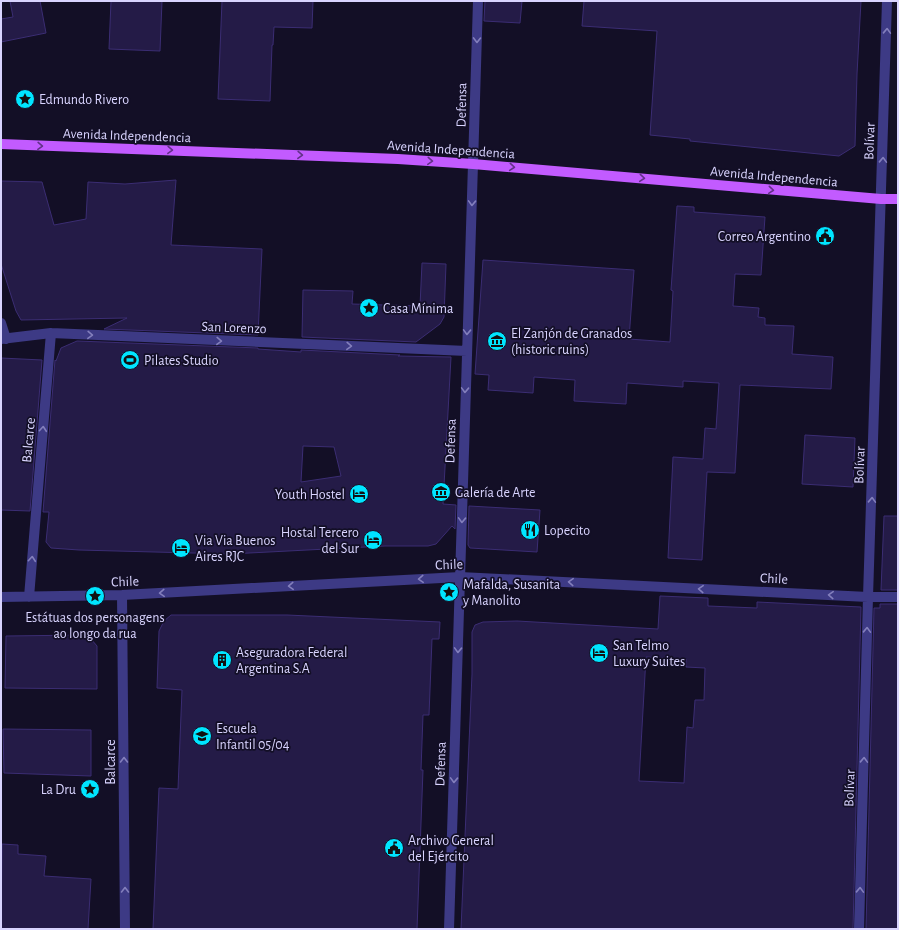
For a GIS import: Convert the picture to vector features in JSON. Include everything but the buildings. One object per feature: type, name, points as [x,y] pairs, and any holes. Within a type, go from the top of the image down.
[{"type":"main road","name":"Avenida Independencia","points":[[1,144],[398,159],[473,164],[881,199],[898,199]]},
{"type":"street","name":"Defensa","points":[[449,929],[478,1]]},
{"type":"street","name":"Bolívar","points":[[859,929],[868,597],[888,1]]},
{"type":"street","points":[[1,323],[3,339]]},
{"type":"street","name":"San Lorenzo","points":[[3,339],[51,333],[467,351]]},
{"type":"street","name":"Balcarce","points":[[29,597],[51,333]]},
{"type":"street","name":"Chile","points":[[1,597],[122,595],[460,577],[868,597],[898,597]]},
{"type":"street","name":"Balcarce","points":[[122,595],[125,929]]},
{"type":"place","name":"Edmundo Rivero","points":[[25,99]]},
{"type":"place","name":"Correo Argentino","points":[[825,236]]},
{"type":"place","name":"Casa Mínima","points":[[369,308]]},
{"type":"place","name":"El Zanjón de Granados (historic ruins)","points":[[497,341]]},
{"type":"place","name":"Pilates Studio","points":[[130,360]]},
{"type":"place","name":"Galería de Arte","points":[[441,492]]},
{"type":"place","name":"Youth Hostel","points":[[359,494]]},
{"type":"place","name":"Lopecito","points":[[530,530]]},
{"type":"place","name":"Hostal Tercero del Sur","points":[[373,540]]},
{"type":"place","name":"Via Via Buenos Aires RJC","points":[[181,548]]},
{"type":"place","name":"Mafalda, Susanita y Manolito","points":[[449,592]]},
{"type":"place","name":"Estátuas dos personagens ao longo da rua","points":[[95,596]]},
{"type":"place","name":"San Telmo Luxury Suites","points":[[599,653]]},
{"type":"place","name":"Aseguradora Federal Argentina S.A","points":[[222,660]]},
{"type":"place","name":"Escuela Infantil 05/04","points":[[202,736]]},
{"type":"place","name":"La Dru","points":[[90,789]]},
{"type":"place","name":"Archivo General del Ejército","points":[[394,848]]}]
